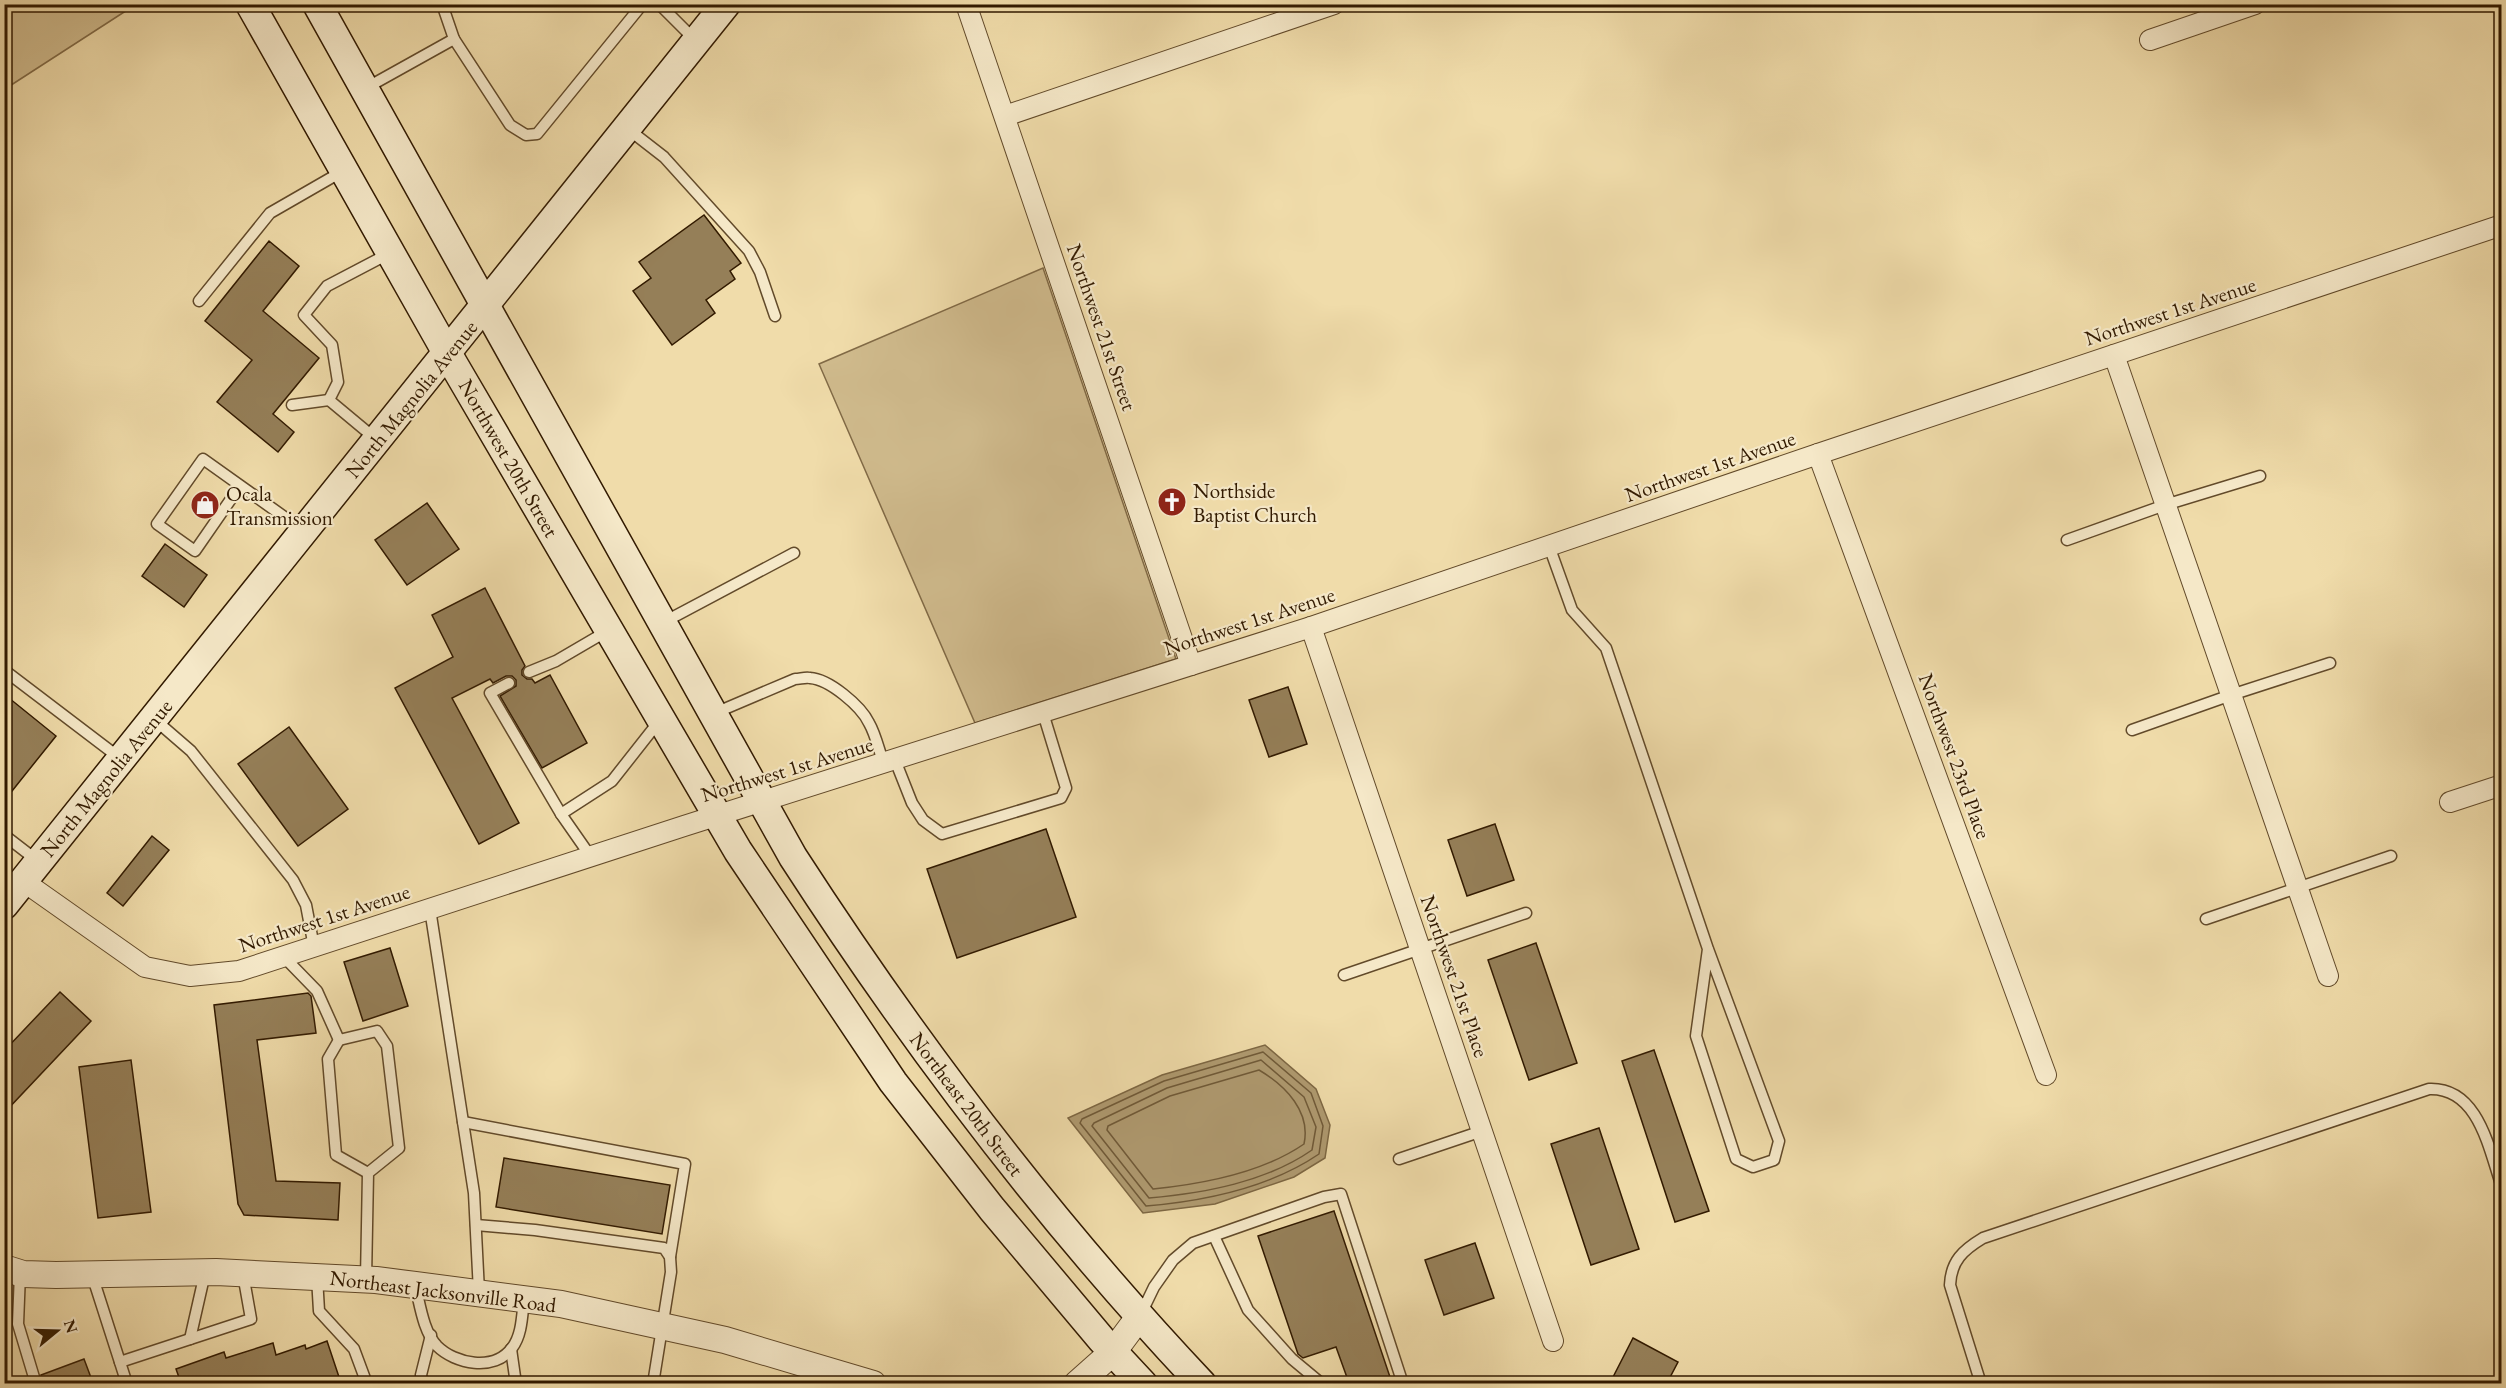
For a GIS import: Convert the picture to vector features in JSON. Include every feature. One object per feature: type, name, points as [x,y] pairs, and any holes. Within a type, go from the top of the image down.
[{"type":"main road","name":"Northwest 20th Street","points":[[250,4],[447,353],[718,816]]},
{"type":"main road","points":[[317,4],[487,306],[761,803]]},
{"type":"main road","name":"North Magnolia Avenue","points":[[4,905],[487,306],[726,4]]},
{"type":"main road","name":"Northeast 20th Street","points":[[761,803],[848,943],[1025,1182],[1139,1317],[1202,1383]]},
{"type":"main road","name":"Northeast 20th Street","points":[[718,816],[744,861],[892,1082],[992,1209],[1113,1352],[1143,1383]]},
{"type":"street","name":"Northwest 21st Street","points":[[966,4],[1191,665]]},
{"type":"street","points":[[1005,116],[1334,4]]},
{"type":"street","points":[[2150,40],[2255,4]]},
{"type":"street","name":"Northwest 1st Avenue","points":[[31,871],[145,967],[190,976],[239,971],[1311,627],[2502,225]]},
{"type":"street","points":[[2114,355],[2328,976]]},
{"type":"street","name":"Northwest 23rd Place","points":[[1818,454],[2046,1075]]},
{"type":"street","name":"Northwest 21st Place","points":[[1311,627],[1553,1341]]},
{"type":"street","points":[[2450,802],[2502,785]]},
{"type":"street","name":"Northeast Jacksonville Road","points":[[12,1271],[92,1275],[205,1273],[366,1279],[479,1293],[561,1304],[725,1340],[873,1383]]},
{"type":"street","points":[[1077,1383],[1113,1352],[1139,1317]]},
{"type":"lane","points":[[442,4],[453,39],[510,125],[526,135],[537,134],[641,6],[646,4]]},
{"type":"lane","points":[[659,4],[697,42]]},
{"type":"lane","points":[[364,89],[453,39]]},
{"type":"lane","points":[[628,128],[664,157],[749,251],[760,272],[775,316]]},
{"type":"lane","points":[[199,301],[270,213],[344,171]]},
{"type":"lane","points":[[329,400],[338,382],[332,345],[304,315],[327,285],[391,253]]},
{"type":"lane","points":[[292,405],[329,400],[378,440]]},
{"type":"lane","points":[[240,486],[195,551],[157,524],[202,459],[304,531]]},
{"type":"lane","points":[[2067,540],[2165,505],[2260,476]]},
{"type":"lane","points":[[1549,546],[1572,610],[1606,648],[1708,949],[1779,1142],[1774,1160],[1753,1167],[1736,1160],[1696,1036],[1708,949]]},
{"type":"lane","points":[[662,623],[794,553]]},
{"type":"lane","points":[[529,672],[556,661],[609,630]]},
{"type":"lane","points":[[2132,730],[2330,663]]},
{"type":"lane","points":[[4,670],[121,760]]},
{"type":"lane","points":[[712,714],[795,679],[819,680],[840,692],[856,705],[869,722],[923,820],[942,834],[1061,798],[1066,788],[1043,713]]},
{"type":"lane","points":[[509,682],[490,693],[561,814],[591,857]]},
{"type":"lane","points":[[561,814],[612,781],[661,718]]},
{"type":"lane","points":[[154,719],[192,751],[228,801],[293,880],[306,905],[314,947]]},
{"type":"lane","points":[[4,835],[31,871]]},
{"type":"lane","points":[[2206,919],[2391,856]]},
{"type":"lane","points":[[430,909],[474,1193],[479,1293]]},
{"type":"lane","points":[[1344,975],[1526,913]]},
{"type":"lane","points":[[284,957],[317,991],[339,1040]]},
{"type":"lane","points":[[377,1031],[387,1046],[399,1148],[368,1173],[336,1155],[328,1059],[339,1040],[377,1031]]},
{"type":"lane","points":[[1981,1383],[1950,1285],[1950,1271],[1957,1258],[1983,1238],[2429,1089],[2440,1088],[2451,1093],[2465,1102],[2478,1117],[2502,1187]]},
{"type":"lane","points":[[463,1122],[685,1164],[669,1257],[671,1272],[653,1383]]},
{"type":"lane","points":[[1399,1159],[1482,1131]]},
{"type":"lane","points":[[366,1279],[368,1173]]},
{"type":"lane","points":[[1139,1317],[1154,1287],[1173,1260],[1193,1243],[1324,1197],[1341,1194],[1403,1383]]},
{"type":"lane","points":[[476,1225],[535,1230],[664,1248],[669,1257]]},
{"type":"lane","points":[[1214,1236],[1248,1310],[1292,1359],[1322,1383]]},
{"type":"lane","points":[[12,1271],[18,1324],[36,1383]]},
{"type":"lane","points":[[190,1339],[205,1273]]},
{"type":"lane","points":[[120,1362],[251,1319],[243,1274]]},
{"type":"lane","points":[[92,1275],[128,1383]]},
{"type":"lane","points":[[318,1277],[319,1311],[354,1349],[367,1383]]},
{"type":"lane","points":[[415,1285],[431,1335],[437,1345],[457,1361],[478,1364],[499,1358],[511,1349],[520,1331],[524,1299]]},
{"type":"lane","points":[[423,1383],[421,1375],[431,1335]]},
{"type":"lane","points":[[511,1349],[516,1383]]},
{"type":"shaded area","points":[[5,4],[135,4],[135,5],[5,89]]},
{"type":"shaded area","points":[[1043,268],[1176,659],[975,723],[819,364]]},
{"type":"water","points":[[1265,1045],[1316,1089],[1330,1125],[1325,1158],[1294,1177],[1215,1204],[1143,1213],[1068,1118],[1162,1075]]},
{"type":"building","points":[[704,215],[741,263],[730,271],[735,279],[706,300],[715,313],[672,345],[633,291],[651,278],[639,262]]},
{"type":"building","points":[[269,241],[299,266],[263,311],[319,358],[273,414],[294,432],[278,452],[217,402],[252,360],[205,321]]},
{"type":"building","points":[[427,503],[459,549],[407,585],[375,540]]},
{"type":"building","points":[[165,544],[207,575],[184,607],[142,576]]},
{"type":"building","points":[[485,588],[525,666],[522,675],[527,679],[532,679],[535,683],[550,675],[587,743],[542,768],[500,696],[516,686],[516,680],[512,676],[506,676],[493,683],[490,679],[452,698],[519,823],[479,844],[395,688],[453,657],[432,615]]},
{"type":"building","points":[[1288,687],[1307,744],[1269,757],[1249,700]]},
{"type":"building","points":[[4,694],[56,736],[4,801]]},
{"type":"building","points":[[289,727],[348,809],[298,846],[238,764]]},
{"type":"building","points":[[1495,824],[1514,880],[1467,896],[1448,840]]},
{"type":"building","points":[[1046,829],[1076,917],[957,958],[927,869]]},
{"type":"building","points":[[152,836],[169,850],[123,906],[107,893]]},
{"type":"building","points":[[1536,943],[1577,1063],[1529,1080],[1488,960]]},
{"type":"building","points":[[390,948],[408,1006],[363,1021],[344,962]]},
{"type":"building","points":[[60,992],[91,1021],[4,1113],[4,1051]]},
{"type":"building","points":[[308,993],[311,996],[316,1033],[257,1040],[276,1181],[340,1183],[338,1220],[244,1215],[238,1204],[214,1005]]},
{"type":"building","points":[[1654,1050],[1709,1211],[1675,1222],[1622,1061]]},
{"type":"building","points":[[131,1060],[151,1212],[98,1218],[79,1067]]},
{"type":"building","points":[[1599,1128],[1639,1249],[1591,1265],[1551,1144]]},
{"type":"building","points":[[504,1158],[670,1185],[662,1234],[496,1207]]},
{"type":"building","points":[[1334,1211],[1392,1383],[1349,1383],[1336,1347],[1303,1358],[1298,1354],[1258,1236]]},
{"type":"building","points":[[1475,1243],[1494,1298],[1444,1315],[1425,1260]]},
{"type":"building","points":[[1633,1338],[1678,1362],[1667,1383],[1610,1383]]},
{"type":"building","points":[[327,1341],[341,1383],[181,1383],[176,1369],[224,1352],[226,1358],[273,1343],[276,1355],[305,1345],[306,1349]]},
{"type":"building","points":[[84,1359],[93,1383],[43,1383],[41,1375]]},
{"type":"place","name":"Northside Baptist Church","points":[[1172,502]]},
{"type":"place","name":"Ocala Transmission","points":[[205,505]]}]
